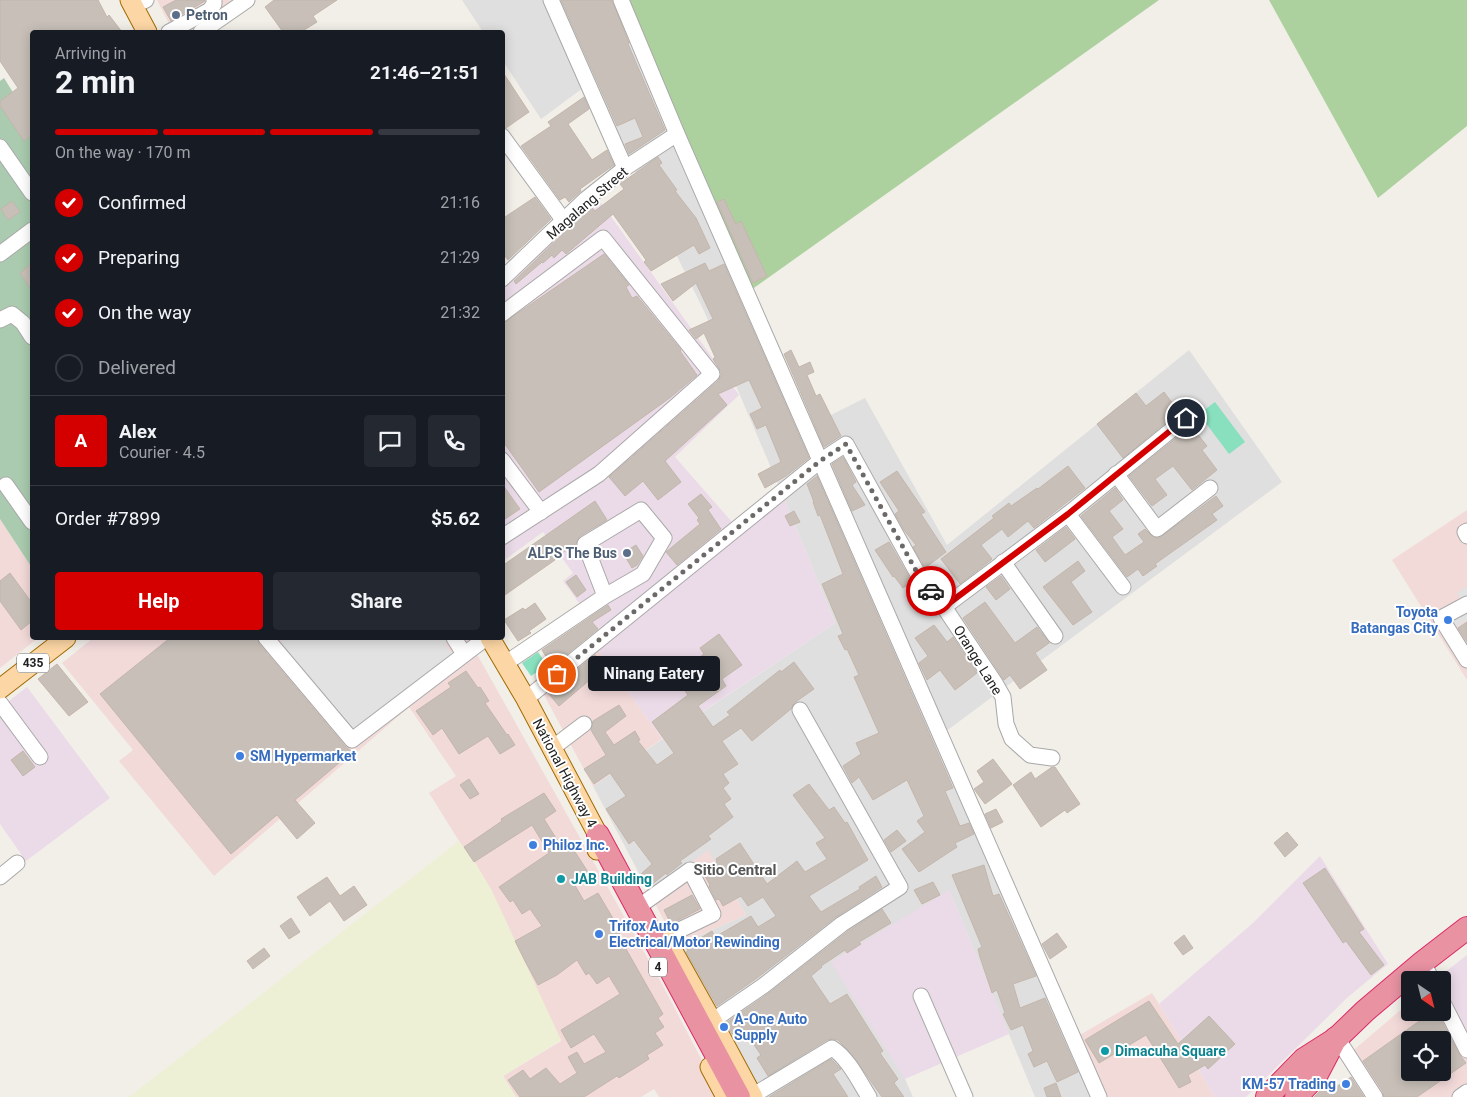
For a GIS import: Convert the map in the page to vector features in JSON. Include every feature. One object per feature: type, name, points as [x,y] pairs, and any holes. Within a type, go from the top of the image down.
[{"type":"highway","points":[[605,838],[748,1096]]},
{"type":"highway","points":[[1427,971],[1467,928]]},
{"type":"highway","points":[[1285,1097],[1337,1038],[1365,1011],[1401,988]]},
{"type":"highway","points":[[1267,1097],[1304,1059],[1337,1038]]},
{"type":"highway","points":[[1296,1097],[1316,1076],[1337,1038]]},
{"type":"main road","points":[[137,2],[146,30]]},
{"type":"main road","name":"435","points":[[0,689],[63,640]]},
{"type":"main road","name":"National Highway 4","points":[[491,640],[526,699],[551,749],[665,937],[712,1021],[748,1096]]},
{"type":"main road","name":"National Highway 4","points":[[605,838],[597,849],[726,1097]]},
{"type":"street","points":[[174,30],[210,10],[214,0]]},
{"type":"street","points":[[203,30],[247,0]]},
{"type":"street","points":[[551,0],[625,168]]},
{"type":"street","points":[[621,0],[677,134],[1099,1097]]},
{"type":"street","name":"Magalang Street","points":[[505,276],[586,199],[625,168],[677,134]]},
{"type":"street","points":[[505,140],[564,221]]},
{"type":"street","points":[[0,146],[30,185]]},
{"type":"street","points":[[0,254],[30,232]]},
{"type":"street","points":[[505,312],[603,238],[712,374],[599,474],[505,535]]},
{"type":"street","points":[[0,320],[12,314],[23,323],[30,334]]},
{"type":"street","points":[[944,607],[1068,514],[1186,418]]},
{"type":"street","name":"Orange Lane","points":[[820,461],[846,444],[919,576],[944,607],[1003,697],[1006,724],[1012,739],[1030,755],[1052,758]]},
{"type":"street","points":[[526,699],[820,461]]},
{"type":"street","points":[[505,464],[541,512]]},
{"type":"street","points":[[1116,474],[1157,529],[1210,488]]},
{"type":"street","points":[[2,484],[30,519]]},
{"type":"street","points":[[506,663],[605,596],[643,574],[664,538],[641,510],[585,544],[605,596]]},
{"type":"street","points":[[1068,514],[1123,587]]},
{"type":"street","points":[[1467,531],[1465,532],[1467,536]]},
{"type":"street","points":[[1003,562],[1055,636]]},
{"type":"street","points":[[1467,604],[1441,618],[1467,660]]},
{"type":"street","points":[[269,640],[352,740],[483,640]]},
{"type":"street","points":[[455,640],[464,654]]},
{"type":"street","points":[[0,703],[40,757]]},
{"type":"street","points":[[712,1021],[763,986],[842,924],[900,887],[800,710]]},
{"type":"street","points":[[551,749],[584,724]]},
{"type":"street","points":[[0,877],[17,863]]},
{"type":"street","points":[[645,902],[690,870],[713,914],[665,937]]},
{"type":"street","points":[[921,996],[965,1097]]},
{"type":"street","points":[[1451,1019],[1467,1050]]},
{"type":"street","points":[[1337,1038],[1375,1097]]},
{"type":"street","points":[[748,1096],[832,1048],[843,1058],[869,1097]]},
{"type":"street","points":[[1460,1097],[1467,1092]]},
{"type":"shaded area","points":[[157,0],[238,0],[194,30],[172,30]]},
{"type":"shaded area","points":[[462,0],[626,0],[809,426],[865,398],[947,545],[1189,350],[1282,482],[945,732],[1104,1097],[1035,1097],[949,890],[905,1079],[913,1097],[759,1097],[677,945],[746,915],[708,851],[650,894],[593,786],[835,623],[704,311],[591,82],[541,119],[505,64],[505,30],[482,30]]},
{"type":"shaded area","points":[[597,197],[739,395],[675,457],[732,522],[600,632],[563,581],[573,573],[543,532],[505,560],[505,285]]},
{"type":"shaded area","points":[[783,496],[835,623],[662,739],[597,648]]},
{"type":"shaded area","name":"Toyota Batangas City","points":[[1467,510],[1467,680],[1392,560]]},
{"type":"shaded area","points":[[0,519],[30,565],[30,640],[35,640],[0,668]]},
{"type":"shaded area","points":[[1467,586],[1467,620],[1447,634],[1437,619],[1462,602],[1457,593]]},
{"type":"shaded area","points":[[91,640],[469,640],[662,984],[721,1097],[659,1097],[654,1089],[641,1097],[516,1097],[503,1076],[561,1041],[476,864],[429,793],[456,776],[409,707],[214,876],[119,761],[133,750],[62,663]]},
{"type":"shaded area","points":[[284,640],[450,640],[445,645],[455,657],[353,743],[274,648]]},
{"type":"shaded area","points":[[597,648],[662,739],[593,786],[544,695]]},
{"type":"shaded area","points":[[27,687],[110,798],[26,861],[0,824],[0,708]]},
{"type":"shaded area","points":[[708,850],[746,915],[677,945],[650,894]]},
{"type":"shaded area","points":[[1320,856],[1388,964],[1348,997],[1246,1097],[1215,1097],[1159,1004],[1253,923]]},
{"type":"shaded area","points":[[949,890],[1009,1034],[905,1079],[831,962]]},
{"type":"shaded area","points":[[1467,955],[1467,1031],[1451,999],[1451,971],[1447,971]]},
{"type":"shaded area","name":"Dimacuha Square","points":[[1152,993],[1215,1097],[1104,1097],[1078,1036]]},
{"type":"shaded area","points":[[1451,999],[1467,1031],[1467,1097],[1365,1097],[1342,1060],[1401,1010],[1401,1021],[1451,1021]]},
{"type":"green space","points":[[626,0],[1159,0],[751,290]]},
{"type":"green space","points":[[1269,0],[1467,0],[1467,126],[1378,198]]},
{"type":"green space","points":[[4,78],[30,120],[30,565],[0,519],[0,81]]},
{"type":"green space","points":[[1215,402],[1245,442],[1229,454],[1199,414]]},
{"type":"green space","points":[[538,652],[547,665],[531,676],[522,663]]},
{"type":"green space","points":[[459,841],[476,864],[492,891],[561,1040],[503,1076],[516,1097],[129,1097]]},
{"type":"building","points":[[0,0],[98,0],[107,17],[109,15],[120,30],[30,30],[30,136],[24,141],[0,106],[0,101],[18,88],[0,61]]},
{"type":"building","name":"Petron","points":[[176,0],[205,1],[171,21],[163,7]]},
{"type":"building","points":[[274,0],[337,0],[313,16],[317,22],[304,30],[282,30],[265,7]]},
{"type":"building","points":[[561,0],[612,0],[628,44],[665,130],[629,154],[625,144],[643,137],[635,118],[617,126]]},
{"type":"building","points":[[505,76],[529,112],[505,128]]},
{"type":"building","points":[[584,97],[589,109],[568,124],[592,160],[607,150],[614,165],[580,189],[581,191],[569,202],[565,197],[560,200],[521,146],[551,126],[548,122]]},
{"type":"building","points":[[658,157],[662,163],[659,165],[677,190],[675,191],[696,218],[710,248],[699,254],[694,245],[651,271],[644,262],[646,260],[613,214],[566,254],[562,250],[554,258],[552,255],[516,284],[514,281],[591,207],[595,211],[624,189],[620,184]]},
{"type":"building","points":[[535,197],[551,219],[508,260],[505,256],[505,217]]},
{"type":"building","points":[[724,199],[736,224],[741,221],[767,276],[753,283],[717,202]]},
{"type":"building","points":[[12,201],[20,212],[8,220],[1,209]]},
{"type":"building","points":[[604,254],[629,285],[626,287],[632,298],[637,296],[681,350],[697,375],[671,397],[539,492],[505,444],[505,322]]},
{"type":"building","points":[[705,263],[709,271],[724,264],[809,458],[786,476],[765,488],[758,474],[781,462],[766,425],[757,429],[750,414],[762,408],[749,380],[718,394],[727,405],[665,461],[681,482],[658,500],[643,481],[625,496],[609,477],[718,381],[721,376],[704,333],[696,339],[689,330],[713,319],[696,283],[673,301],[661,284]]},
{"type":"building","points":[[30,265],[30,288],[20,273]]},
{"type":"building","points":[[791,350],[799,367],[810,362],[814,372],[807,375],[816,396],[820,394],[841,436],[824,447],[784,354]]},
{"type":"building","points":[[1164,392],[1179,412],[1123,458],[1097,424],[1136,393],[1146,406]]},
{"type":"building","points":[[1191,426],[1207,446],[1202,450],[1217,470],[1192,490],[1173,466],[1155,479],[1167,495],[1152,506],[1129,476]]},
{"type":"building","points":[[843,457],[856,482],[852,485],[865,505],[852,511],[832,464]]},
{"type":"building","points":[[1068,466],[1085,488],[1034,528],[1028,521],[1008,537],[1002,529],[981,545],[992,559],[960,584],[941,559],[994,518],[992,516],[1009,503],[1011,506],[1038,489]]},
{"type":"building","points":[[897,471],[925,512],[921,514],[946,552],[925,568],[913,547],[916,545],[904,530],[895,514],[899,511],[880,482]]},
{"type":"building","points":[[817,476],[953,788],[945,791],[960,826],[969,823],[974,834],[955,843],[957,847],[919,872],[902,849],[925,832],[917,821],[924,816],[907,780],[873,800],[859,777],[852,783],[843,766],[861,754],[856,743],[879,733],[854,677],[859,675],[847,649],[845,650],[838,636],[843,634],[822,584],[843,574],[820,515],[818,516],[807,484]]},
{"type":"building","points":[[505,488],[520,509],[505,519]]},
{"type":"building","points":[[1115,488],[1123,500],[1109,511],[1123,529],[1112,537],[1125,555],[1144,542],[1138,534],[1145,529],[1153,537],[1159,538],[1216,496],[1223,506],[1212,514],[1217,520],[1155,564],[1157,566],[1143,576],[1138,569],[1127,577],[1081,516]]},
{"type":"building","points":[[701,494],[712,507],[708,510],[721,529],[677,565],[666,552],[700,524],[697,520],[699,518],[688,504]]},
{"type":"building","points":[[595,501],[607,520],[580,536],[576,544],[505,595],[505,564]]},
{"type":"building","points":[[794,511],[800,522],[790,526],[785,516]]},
{"type":"building","points":[[1066,527],[1075,539],[1045,562],[1036,550]]},
{"type":"building","points":[[889,542],[912,582],[903,588],[893,577],[875,550]]},
{"type":"building","points":[[636,545],[643,556],[637,565],[632,568],[623,553]]},
{"type":"building","points":[[1078,561],[1085,571],[1071,582],[1092,612],[1073,625],[1043,587]]},
{"type":"building","points":[[10,573],[30,600],[30,623],[21,630],[0,601],[0,581]]},
{"type":"building","points":[[576,575],[586,590],[577,597],[566,582]]},
{"type":"building","points":[[1001,576],[1010,589],[996,600],[986,587]]},
{"type":"building","points":[[985,602],[1015,643],[1037,627],[1049,643],[1035,653],[1047,670],[1020,689],[1010,675],[1004,680],[963,618]]},
{"type":"building","points":[[535,603],[546,619],[529,631],[531,633],[518,641],[505,619],[523,608],[525,610]]},
{"type":"building","points":[[608,605],[611,610],[592,622],[598,629],[539,677],[537,674],[550,663],[542,650]]},
{"type":"building","points":[[1467,622],[1467,642],[1458,628]]},
{"type":"building","points":[[934,625],[947,642],[953,637],[977,673],[955,690],[940,670],[927,680],[919,663],[928,656],[915,638]]},
{"type":"building","points":[[719,634],[742,665],[722,679],[726,686],[698,706],[713,727],[730,715],[727,712],[780,670],[781,672],[794,662],[814,689],[794,703],[791,709],[752,741],[741,728],[722,741],[738,764],[723,774],[729,783],[723,788],[731,799],[724,804],[733,817],[708,836],[711,839],[680,861],[682,863],[667,875],[666,873],[651,885],[641,874],[652,864],[634,840],[629,844],[606,809],[626,796],[610,773],[594,784],[584,769],[606,755],[591,730],[593,721],[619,705],[626,716],[605,732],[614,745],[635,731],[640,740],[638,741],[657,765],[674,753],[652,722],[688,695],[674,676],[704,654],[700,648]]},
{"type":"building","points":[[168,640],[258,640],[259,644],[352,752],[295,800],[315,823],[297,839],[277,815],[231,854],[100,694]]},
{"type":"building","points":[[595,655],[605,667],[559,706],[548,693]]},
{"type":"building","points":[[57,664],[88,702],[69,716],[38,679]]},
{"type":"building","points":[[663,665],[674,679],[666,685],[655,671]]},
{"type":"building","points":[[466,671],[478,688],[480,687],[489,701],[485,703],[515,745],[500,754],[488,736],[459,754],[442,728],[433,735],[416,711],[451,687],[448,683]]},
{"type":"building","points":[[23,751],[35,767],[23,776],[11,760]]},
{"type":"building","points":[[993,759],[1012,784],[985,804],[974,789],[984,782],[977,771]]},
{"type":"building","points":[[1052,767],[1055,767],[1080,804],[1067,813],[1065,810],[1041,827],[1013,785],[1031,772],[1035,779]]},
{"type":"building","points":[[469,779],[479,794],[470,799],[460,785]]},
{"type":"building","points":[[809,784],[829,810],[834,807],[845,823],[847,822],[868,860],[809,896],[821,912],[860,889],[859,887],[876,876],[882,887],[836,917],[757,978],[717,1006],[686,952],[688,951],[686,947],[712,931],[715,937],[751,916],[758,927],[776,916],[763,897],[748,906],[741,896],[723,906],[719,899],[716,900],[703,873],[717,862],[716,859],[740,843],[767,884],[797,861],[805,872],[827,859],[816,843],[825,838],[793,795]]},
{"type":"building","points":[[544,793],[556,811],[544,819],[561,846],[568,841],[588,872],[573,882],[584,901],[598,893],[621,932],[619,933],[628,947],[626,949],[663,1014],[658,1018],[664,1027],[655,1033],[663,1045],[647,1055],[649,1059],[584,1097],[520,1097],[508,1080],[523,1070],[530,1079],[546,1068],[560,1084],[577,1073],[568,1057],[577,1052],[584,1064],[606,1052],[594,1034],[571,1048],[561,1030],[620,994],[609,976],[597,984],[589,973],[586,975],[577,960],[557,975],[538,985],[526,963],[515,941],[542,926],[530,909],[522,914],[513,900],[510,902],[499,887],[549,853],[532,825],[474,862],[464,847],[502,821],[501,819]]},
{"type":"building","points":[[996,809],[1003,822],[991,828],[985,814]]},
{"type":"building","points":[[897,830],[906,841],[891,852],[884,840]]},
{"type":"building","points":[[1287,832],[1298,845],[1285,857],[1274,843]]},
{"type":"building","points":[[984,865],[993,896],[999,894],[1036,976],[1013,984],[1020,1008],[1045,998],[1078,1072],[1057,1082],[1047,1061],[1034,1067],[1028,1054],[1033,1051],[1023,1025],[1011,1030],[1003,1014],[1005,1013],[997,990],[992,993],[978,949],[982,947],[952,875]]},
{"type":"building","points":[[1325,868],[1364,929],[1359,932],[1384,965],[1371,975],[1346,941],[1343,943],[1303,883]]},
{"type":"building","points":[[327,877],[340,896],[354,886],[367,905],[344,921],[330,901],[310,916],[297,897]]},
{"type":"building","points":[[933,882],[940,895],[922,904],[914,890]]},
{"type":"building","points":[[692,895],[700,909],[671,924],[664,910]]},
{"type":"building","points":[[882,909],[891,923],[859,942],[861,944],[847,953],[845,950],[821,966],[811,976],[830,1004],[847,994],[883,1051],[880,1053],[898,1079],[894,1083],[904,1097],[882,1097],[850,1052],[838,1040],[833,1039],[827,1040],[768,1076],[757,1058],[761,1055],[742,1027],[732,1034],[726,1023],[769,993],[847,932]]},
{"type":"building","points":[[291,918],[300,932],[289,939],[280,926]]},
{"type":"building","points":[[1057,933],[1067,947],[1050,959],[1042,944]]},
{"type":"building","points":[[1184,935],[1193,948],[1183,955],[1174,943]]},
{"type":"building","points":[[264,948],[270,956],[253,969],[247,961]]},
{"type":"building","name":"Dimacuha Square","points":[[1149,1001],[1178,1044],[1209,1016],[1235,1044],[1208,1069],[1205,1065],[1188,1075],[1191,1082],[1179,1088],[1146,1035],[1099,1063],[1085,1040]]},
{"type":"building","points":[[1419,1021],[1442,1021],[1447,1031],[1405,1031]]},
{"type":"building","points":[[1401,1034],[1401,1081],[1440,1081],[1417,1097],[1384,1097],[1383,1092],[1363,1061]]},
{"type":"building","points":[[1451,1039],[1459,1054],[1466,1063],[1451,1073]]},
{"type":"building","points":[[831,1059],[841,1069],[833,1074],[848,1097],[769,1097]]},
{"type":"building","name":"KM-57 Trading","points":[[1351,1077],[1364,1097],[1314,1097],[1326,1085],[1330,1091]]},
{"type":"building","points":[[1056,1083],[1061,1097],[1047,1097],[1044,1088]]},
{"type":"way so far","points":[[557,674],[820,461],[846,444],[919,576],[931,591]]},
{"type":"place","name":"Petron","points":[[176,15]]},
{"type":"place","name":"ALPS The Bus","points":[[627,553]]},
{"type":"place","name":"Toyota Batangas City","points":[[1448,620]]},
{"type":"place","name":"Ninang Eatery","points":[[557,674]]},
{"type":"place","name":"SM Hypermarket","points":[[240,756]]},
{"type":"place","name":"Philoz Inc.","points":[[533,845]]},
{"type":"place","name":"JAB Building","points":[[561,879]]},
{"type":"place","name":"Trifox Auto Electrical/Motor Rewinding","points":[[599,934]]},
{"type":"place","name":"A-One Auto Supply","points":[[724,1027]]},
{"type":"place","name":"Dimacuha Square","points":[[1105,1051]]},
{"type":"place","name":"KM-57 Trading","points":[[1346,1084]]},
{"type":"district","name":"Sitio Central","points":[[735,870]]},
{"type":"route","points":[[931,591],[944,607],[1068,514],[1186,418]]}]
